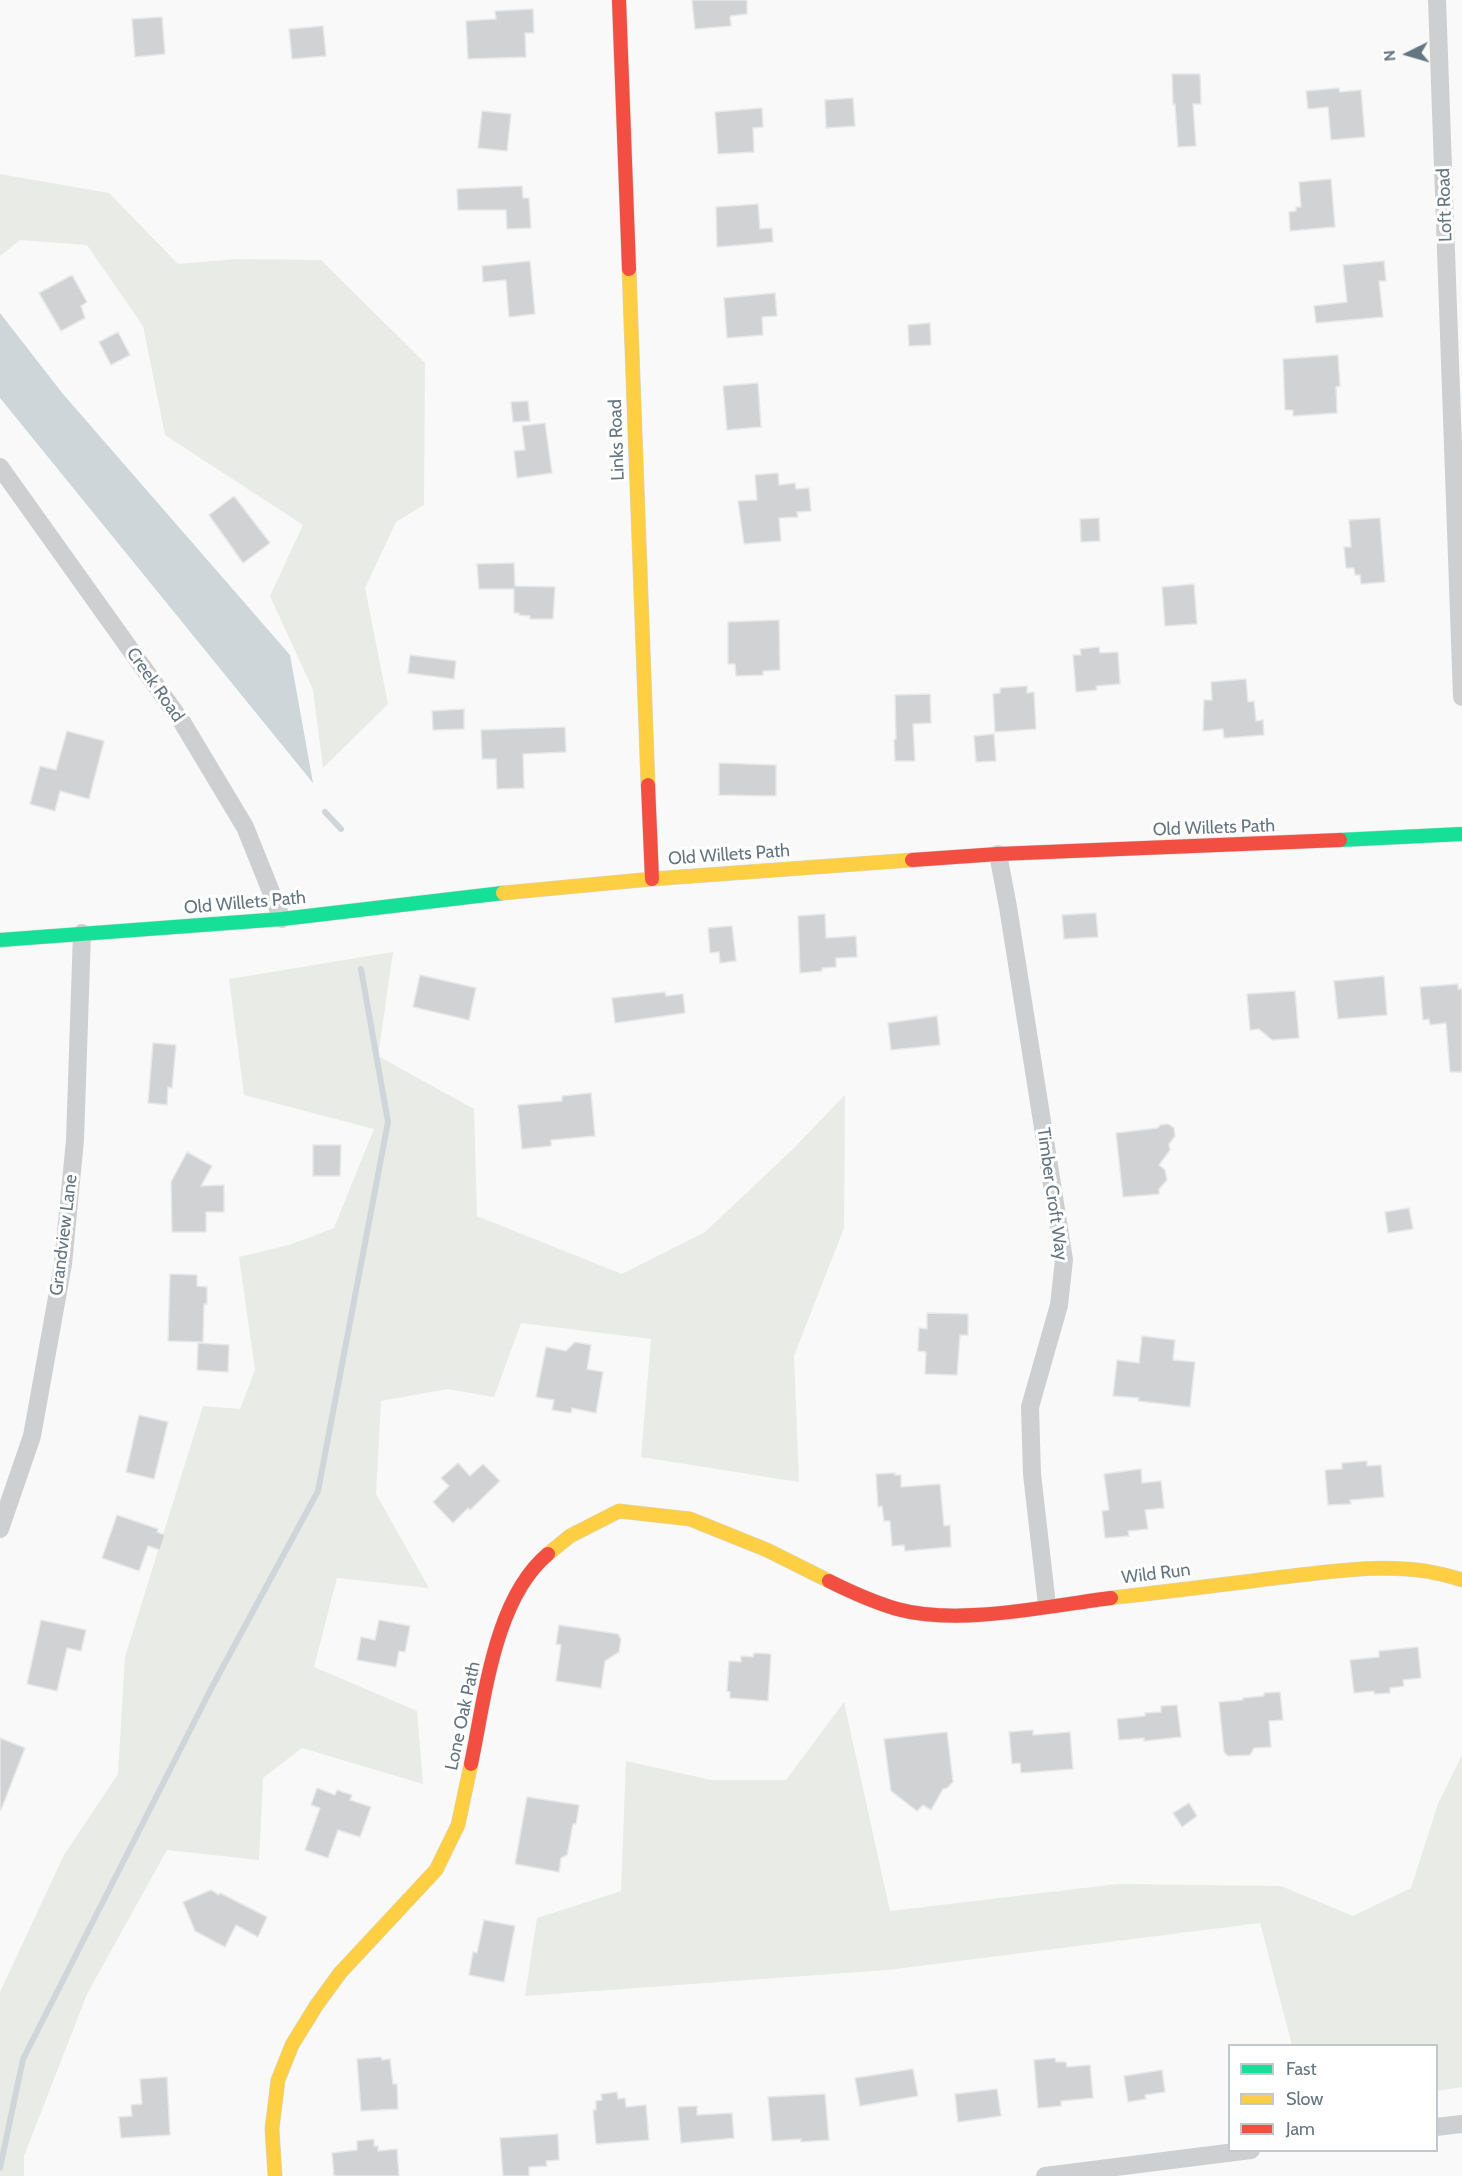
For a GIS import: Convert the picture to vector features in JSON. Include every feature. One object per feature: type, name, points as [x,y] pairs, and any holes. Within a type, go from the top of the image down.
[{"type":"street","name":"Links Road","points":[[619,0],[652,879]]},
{"type":"street","name":"Loft Road","points":[[1437,0],[1462,697]]},
{"type":"street","name":"Creek Road","points":[[0,467],[182,722],[245,827],[282,919]]},
{"type":"street","name":"Old Willets Path","points":[[0,940],[282,919],[462,897],[652,879],[998,854],[1329,842],[1462,834]]},
{"type":"street","name":"Timber Croft Way","points":[[998,854],[1064,1260],[1059,1305],[1030,1407],[1032,1474],[1047,1605]]},
{"type":"street","name":"Grandview Lane","points":[[0,1529],[32,1436],[63,1264],[75,1140],[82,933]]},
{"type":"street","name":"Lone Oak Path","points":[[275,2176],[272,2129],[278,2080],[292,2046],[316,2006],[340,1973],[436,1870],[458,1825],[494,1654],[510,1604],[535,1565],[570,1536],[619,1511],[690,1518],[767,1550],[855,1594]]},
{"type":"street","name":"Wild Run","points":[[855,1594],[898,1609],[938,1615],[975,1615],[1302,1575],[1399,1567],[1439,1572],[1462,1580]]},
{"type":"street","points":[[1438,2127],[1462,2124]]},
{"type":"street","points":[[1045,2176],[1148,2170],[1246,2152]]},
{"type":"shaded area","points":[[0,174],[109,193],[178,264],[238,259],[321,260],[425,363],[424,505],[396,522],[365,588],[388,704],[323,768],[313,690],[270,596],[303,525],[165,435],[143,326],[87,245],[20,240],[0,256]]},
{"type":"shaded area","points":[[0,313],[63,394],[290,655],[313,783],[0,398]]},
{"type":"shaded area","points":[[393,952],[378,1056],[474,1109],[477,1216],[622,1274],[705,1232],[793,1149],[845,1095],[844,1228],[794,1356],[799,1482],[641,1457],[651,1339],[521,1323],[494,1397],[447,1389],[381,1401],[376,1494],[429,1588],[337,1578],[314,1667],[417,1711],[423,1784],[302,1748],[263,1778],[259,1860],[167,1850],[87,1994],[24,2156],[24,2176],[0,2176],[0,1992],[64,1855],[118,1774],[125,1657],[203,1406],[240,1409],[255,1370],[239,1257],[289,1245],[334,1228],[374,1129],[244,1095],[229,979]]},
{"type":"shaded area","points":[[844,1702],[890,1911],[1118,1884],[1281,1886],[1353,1916],[1411,1888],[1438,1804],[1462,1755],[1462,2087],[1438,2091],[1438,2044],[1292,2044],[1260,1923],[887,1970],[525,1996],[537,1918],[621,1891],[626,1761],[711,1780],[786,1780]]},
{"type":"building","points":[[692,0],[747,0],[747,14],[730,16],[731,26],[695,29]]},
{"type":"building","points":[[533,9],[534,33],[525,33],[526,57],[468,59],[466,21],[496,19],[495,11]]},
{"type":"building","points":[[162,17],[165,54],[135,57],[132,19]]},
{"type":"building","points":[[323,26],[326,56],[292,59],[289,29]]},
{"type":"building","points":[[1172,74],[1200,74],[1201,104],[1193,104],[1196,146],[1178,147]]},
{"type":"building","points":[[1339,88],[1340,92],[1361,90],[1365,137],[1331,140],[1328,107],[1308,109],[1306,91]]},
{"type":"building","points":[[853,98],[855,126],[826,128],[825,100]]},
{"type":"building","points":[[762,108],[763,127],[753,128],[754,152],[718,154],[715,112]]},
{"type":"building","points":[[482,111],[511,114],[507,151],[478,148]]},
{"type":"building","points":[[1331,179],[1335,227],[1290,231],[1289,212],[1296,211],[1296,207],[1301,207],[1299,182]]},
{"type":"building","points":[[522,186],[523,198],[529,198],[531,228],[507,229],[506,210],[458,210],[457,189]]},
{"type":"building","points":[[758,204],[760,229],[772,228],[773,242],[717,247],[716,207]]},
{"type":"building","points":[[530,261],[535,314],[509,317],[506,280],[483,282],[482,266]]},
{"type":"building","points":[[1384,261],[1386,281],[1379,281],[1383,317],[1316,323],[1314,306],[1347,302],[1343,265]]},
{"type":"building","points":[[72,275],[87,302],[81,306],[85,318],[61,331],[39,293]]},
{"type":"building","points":[[775,293],[777,316],[762,317],[763,335],[727,338],[724,298]]},
{"type":"building","points":[[930,323],[931,345],[909,346],[908,325]]},
{"type":"building","points":[[118,332],[130,355],[111,365],[99,342]]},
{"type":"building","points":[[1338,355],[1340,386],[1336,387],[1337,413],[1293,416],[1293,410],[1285,410],[1283,359]]},
{"type":"building","points":[[758,383],[761,427],[727,430],[723,386]]},
{"type":"building","points":[[528,401],[530,421],[513,422],[511,402]]},
{"type":"building","points":[[545,423],[552,473],[517,478],[514,451],[525,450],[522,426]]},
{"type":"building","points":[[778,473],[779,485],[795,483],[796,489],[809,488],[811,511],[797,512],[798,517],[779,518],[781,541],[744,544],[738,501],[757,500],[755,475]]},
{"type":"building","points":[[234,496],[270,543],[243,563],[209,515]]},
{"type":"building","points":[[1099,518],[1100,541],[1081,542],[1080,519]]},
{"type":"building","points":[[1380,518],[1385,582],[1361,584],[1360,575],[1355,575],[1354,568],[1346,568],[1344,547],[1351,547],[1349,520]]},
{"type":"building","points":[[514,563],[515,586],[555,587],[553,619],[530,619],[530,616],[514,613],[514,589],[479,589],[477,564]]},
{"type":"building","points":[[1194,584],[1197,624],[1165,626],[1162,587]]},
{"type":"building","points":[[779,620],[780,670],[763,671],[763,675],[736,676],[735,664],[728,664],[728,622]]},
{"type":"building","points":[[1099,647],[1100,653],[1118,652],[1120,684],[1096,686],[1097,690],[1076,692],[1073,655],[1081,655],[1080,649]]},
{"type":"building","points":[[410,655],[456,661],[454,679],[408,673]]},
{"type":"building","points":[[1246,679],[1248,702],[1254,701],[1256,721],[1263,720],[1264,735],[1224,738],[1223,729],[1203,731],[1204,700],[1212,700],[1211,682]]},
{"type":"building","points":[[1027,686],[1027,693],[1034,692],[1036,729],[995,732],[993,694],[1000,693],[1000,688]]},
{"type":"building","points":[[930,694],[931,723],[913,724],[915,761],[895,761],[895,695]]},
{"type":"building","points":[[464,709],[464,729],[433,730],[432,711]]},
{"type":"building","points":[[565,727],[566,752],[523,754],[524,788],[497,789],[496,759],[482,759],[481,730]]},
{"type":"building","points":[[67,731],[104,741],[89,799],[60,791],[55,811],[30,804],[40,766],[56,770]]},
{"type":"building","points":[[994,734],[996,761],[976,762],[974,736]]},
{"type":"building","points":[[719,763],[776,765],[776,796],[719,795]]},
{"type":"building","points":[[1096,913],[1098,937],[1064,939],[1062,915]]},
{"type":"building","points":[[825,914],[826,938],[856,936],[857,957],[836,958],[836,967],[800,973],[798,916]]},
{"type":"building","points":[[732,926],[736,961],[720,963],[719,952],[710,953],[708,928]]},
{"type":"building","points":[[420,975],[476,988],[469,1020],[413,1007]]},
{"type":"building","points":[[1384,976],[1387,1015],[1338,1019],[1334,981]]},
{"type":"building","points":[[1458,984],[1458,989],[1462,989],[1462,1072],[1450,1072],[1446,1023],[1430,1025],[1429,1019],[1423,1020],[1420,987]]},
{"type":"building","points":[[1295,991],[1299,1038],[1272,1040],[1259,1029],[1250,1030],[1247,994]]},
{"type":"building","points":[[665,992],[666,996],[683,994],[685,1013],[615,1023],[612,998]]},
{"type":"building","points":[[937,1016],[940,1045],[891,1050],[888,1023]]},
{"type":"building","points":[[153,1043],[176,1045],[172,1088],[168,1087],[167,1105],[148,1103]]},
{"type":"building","points":[[591,1093],[595,1136],[551,1140],[551,1146],[522,1149],[518,1105],[562,1101],[562,1096]]},
{"type":"building","points":[[1168,1124],[1174,1128],[1175,1136],[1169,1144],[1170,1150],[1159,1165],[1165,1170],[1167,1180],[1159,1189],[1159,1194],[1123,1197],[1116,1133],[1158,1128],[1160,1125]]},
{"type":"building","points":[[313,1145],[341,1145],[340,1176],[313,1176]]},
{"type":"building","points":[[187,1152],[212,1166],[201,1186],[224,1185],[224,1212],[206,1212],[206,1232],[172,1232],[171,1182]]},
{"type":"building","points":[[1409,1208],[1413,1229],[1388,1233],[1385,1212]]},
{"type":"building","points":[[170,1274],[197,1275],[197,1286],[207,1287],[203,1342],[168,1341]]},
{"type":"building","points":[[927,1313],[968,1314],[968,1335],[960,1335],[957,1375],[925,1374],[926,1352],[918,1351],[919,1328],[927,1329]]},
{"type":"building","points":[[1142,1336],[1175,1340],[1173,1360],[1195,1362],[1190,1407],[1113,1396],[1117,1360],[1139,1363]]},
{"type":"building","points":[[575,1342],[591,1345],[587,1369],[603,1372],[596,1413],[572,1408],[571,1413],[552,1410],[554,1400],[536,1397],[546,1347],[566,1351]]},
{"type":"building","points":[[198,1343],[229,1345],[228,1372],[197,1370]]},
{"type":"building","points":[[139,1415],[168,1422],[154,1479],[126,1472]]},
{"type":"building","points":[[1367,1461],[1367,1466],[1381,1465],[1384,1497],[1350,1500],[1351,1504],[1328,1505],[1325,1470],[1342,1469],[1342,1463]]},
{"type":"building","points":[[458,1463],[470,1476],[483,1464],[500,1481],[453,1523],[433,1502],[449,1486],[441,1478]]},
{"type":"building","points":[[1141,1469],[1142,1483],[1161,1481],[1164,1508],[1145,1510],[1148,1529],[1128,1531],[1129,1536],[1105,1538],[1102,1511],[1109,1510],[1104,1474]]},
{"type":"building","points":[[895,1473],[895,1475],[901,1475],[901,1487],[940,1484],[944,1526],[950,1525],[951,1547],[905,1551],[904,1545],[892,1546],[890,1521],[884,1521],[882,1506],[878,1507],[876,1474]]},
{"type":"building","points":[[117,1515],[158,1529],[157,1532],[165,1535],[160,1550],[148,1546],[139,1571],[102,1558]]},
{"type":"building","points":[[41,1620],[86,1630],[81,1651],[67,1648],[57,1691],[27,1684]]},
{"type":"building","points":[[379,1620],[410,1626],[405,1652],[399,1651],[396,1667],[357,1660],[361,1637],[375,1640]]},
{"type":"building","points":[[559,1625],[618,1634],[621,1639],[619,1652],[605,1661],[601,1688],[556,1681],[561,1645],[556,1644]]},
{"type":"building","points":[[1418,1647],[1421,1678],[1403,1680],[1404,1686],[1390,1688],[1390,1693],[1374,1694],[1374,1691],[1354,1693],[1350,1660],[1379,1657],[1379,1651]]},
{"type":"building","points":[[754,1653],[771,1654],[768,1701],[730,1698],[730,1692],[727,1691],[729,1661],[741,1662],[741,1656],[753,1657]]},
{"type":"building","points":[[1280,1692],[1283,1720],[1269,1721],[1271,1747],[1254,1748],[1250,1755],[1228,1756],[1224,1752],[1219,1702],[1243,1700],[1243,1698],[1264,1696],[1264,1693]]},
{"type":"building","points":[[1177,1705],[1181,1737],[1144,1741],[1144,1738],[1119,1740],[1117,1719],[1145,1716],[1145,1713],[1161,1712],[1161,1706]]},
{"type":"building","points":[[1033,1730],[1033,1735],[1070,1732],[1073,1769],[1021,1773],[1020,1763],[1012,1764],[1009,1732]]},
{"type":"building","points":[[947,1732],[953,1782],[943,1789],[931,1810],[923,1805],[917,1811],[891,1791],[884,1739]]},
{"type":"building","points":[[0,1738],[25,1748],[1,1810],[0,1810]]},
{"type":"building","points":[[317,1788],[335,1795],[337,1790],[352,1795],[350,1800],[371,1807],[360,1837],[338,1830],[328,1858],[305,1850],[320,1808],[311,1805]]},
{"type":"building","points":[[527,1797],[579,1805],[567,1855],[561,1858],[559,1872],[515,1864]]},
{"type":"building","points":[[1189,1803],[1197,1816],[1182,1827],[1173,1813]]},
{"type":"building","points":[[211,1890],[267,1917],[258,1937],[236,1925],[225,1947],[195,1931],[183,1902]]},
{"type":"building","points":[[484,1920],[515,1926],[504,1982],[469,1975],[473,1952],[477,1953]]},
{"type":"building","points":[[381,2057],[382,2060],[390,2059],[393,2084],[397,2084],[398,2109],[361,2111],[357,2059]]},
{"type":"building","points":[[1055,2058],[1056,2062],[1066,2062],[1067,2067],[1090,2065],[1093,2098],[1061,2101],[1061,2106],[1038,2108],[1034,2060]]},
{"type":"building","points":[[913,2069],[918,2096],[860,2106],[855,2078]]},
{"type":"building","points":[[1162,2070],[1165,2092],[1145,2095],[1146,2099],[1128,2102],[1124,2076]]},
{"type":"building","points":[[167,2077],[170,2135],[121,2138],[119,2117],[132,2116],[131,2105],[142,2104],[140,2079]]},
{"type":"building","points":[[997,2089],[1001,2116],[958,2122],[955,2094]]},
{"type":"building","points":[[617,2092],[618,2099],[625,2098],[626,2107],[646,2105],[649,2140],[596,2144],[593,2110],[596,2110],[596,2101],[602,2100],[601,2094]]},
{"type":"building","points":[[825,2094],[829,2140],[772,2141],[768,2097]]},
{"type":"building","points":[[697,2106],[697,2115],[732,2113],[734,2138],[681,2143],[678,2107]]},
{"type":"building","points":[[558,2134],[559,2160],[546,2161],[547,2166],[529,2167],[529,2176],[503,2176],[500,2138]]},
{"type":"building","points":[[374,2139],[374,2146],[378,2146],[378,2151],[397,2149],[399,2176],[334,2176],[332,2153],[357,2150],[357,2141]]},
{"type":"waterway","points":[[325,812],[341,829]]},
{"type":"waterway","points":[[0,2168],[23,2059],[212,1687],[318,1491],[388,1122],[361,969]]},
{"type":"traffic: fast","points":[[1340,840],[1462,834]]},
{"type":"traffic: fast","points":[[0,940],[282,919],[503,893]]},
{"type":"traffic: slow","points":[[629,269],[648,785]]},
{"type":"traffic: slow","points":[[503,893],[652,879],[912,860]]},
{"type":"traffic: slow","points":[[548,1554],[570,1536],[619,1511],[690,1519],[767,1550],[829,1581]]},
{"type":"traffic: slow","points":[[1111,1598],[1365,1569],[1414,1570],[1438,1573],[1462,1580]]},
{"type":"traffic: slow","points":[[275,2176],[272,2129],[278,2080],[292,2045],[340,1973],[436,1870],[458,1825],[471,1764]]},
{"type":"traffic: jam","points":[[619,0],[629,269]]},
{"type":"traffic: jam","points":[[648,785],[652,879]]},
{"type":"traffic: jam","points":[[912,860],[998,854],[1340,840]]},
{"type":"traffic: jam","points":[[471,1764],[487,1680],[504,1623],[515,1597],[530,1573],[548,1554]]},
{"type":"traffic: jam","points":[[829,1581],[897,1609],[948,1616],[1003,1613],[1111,1598]]}]
